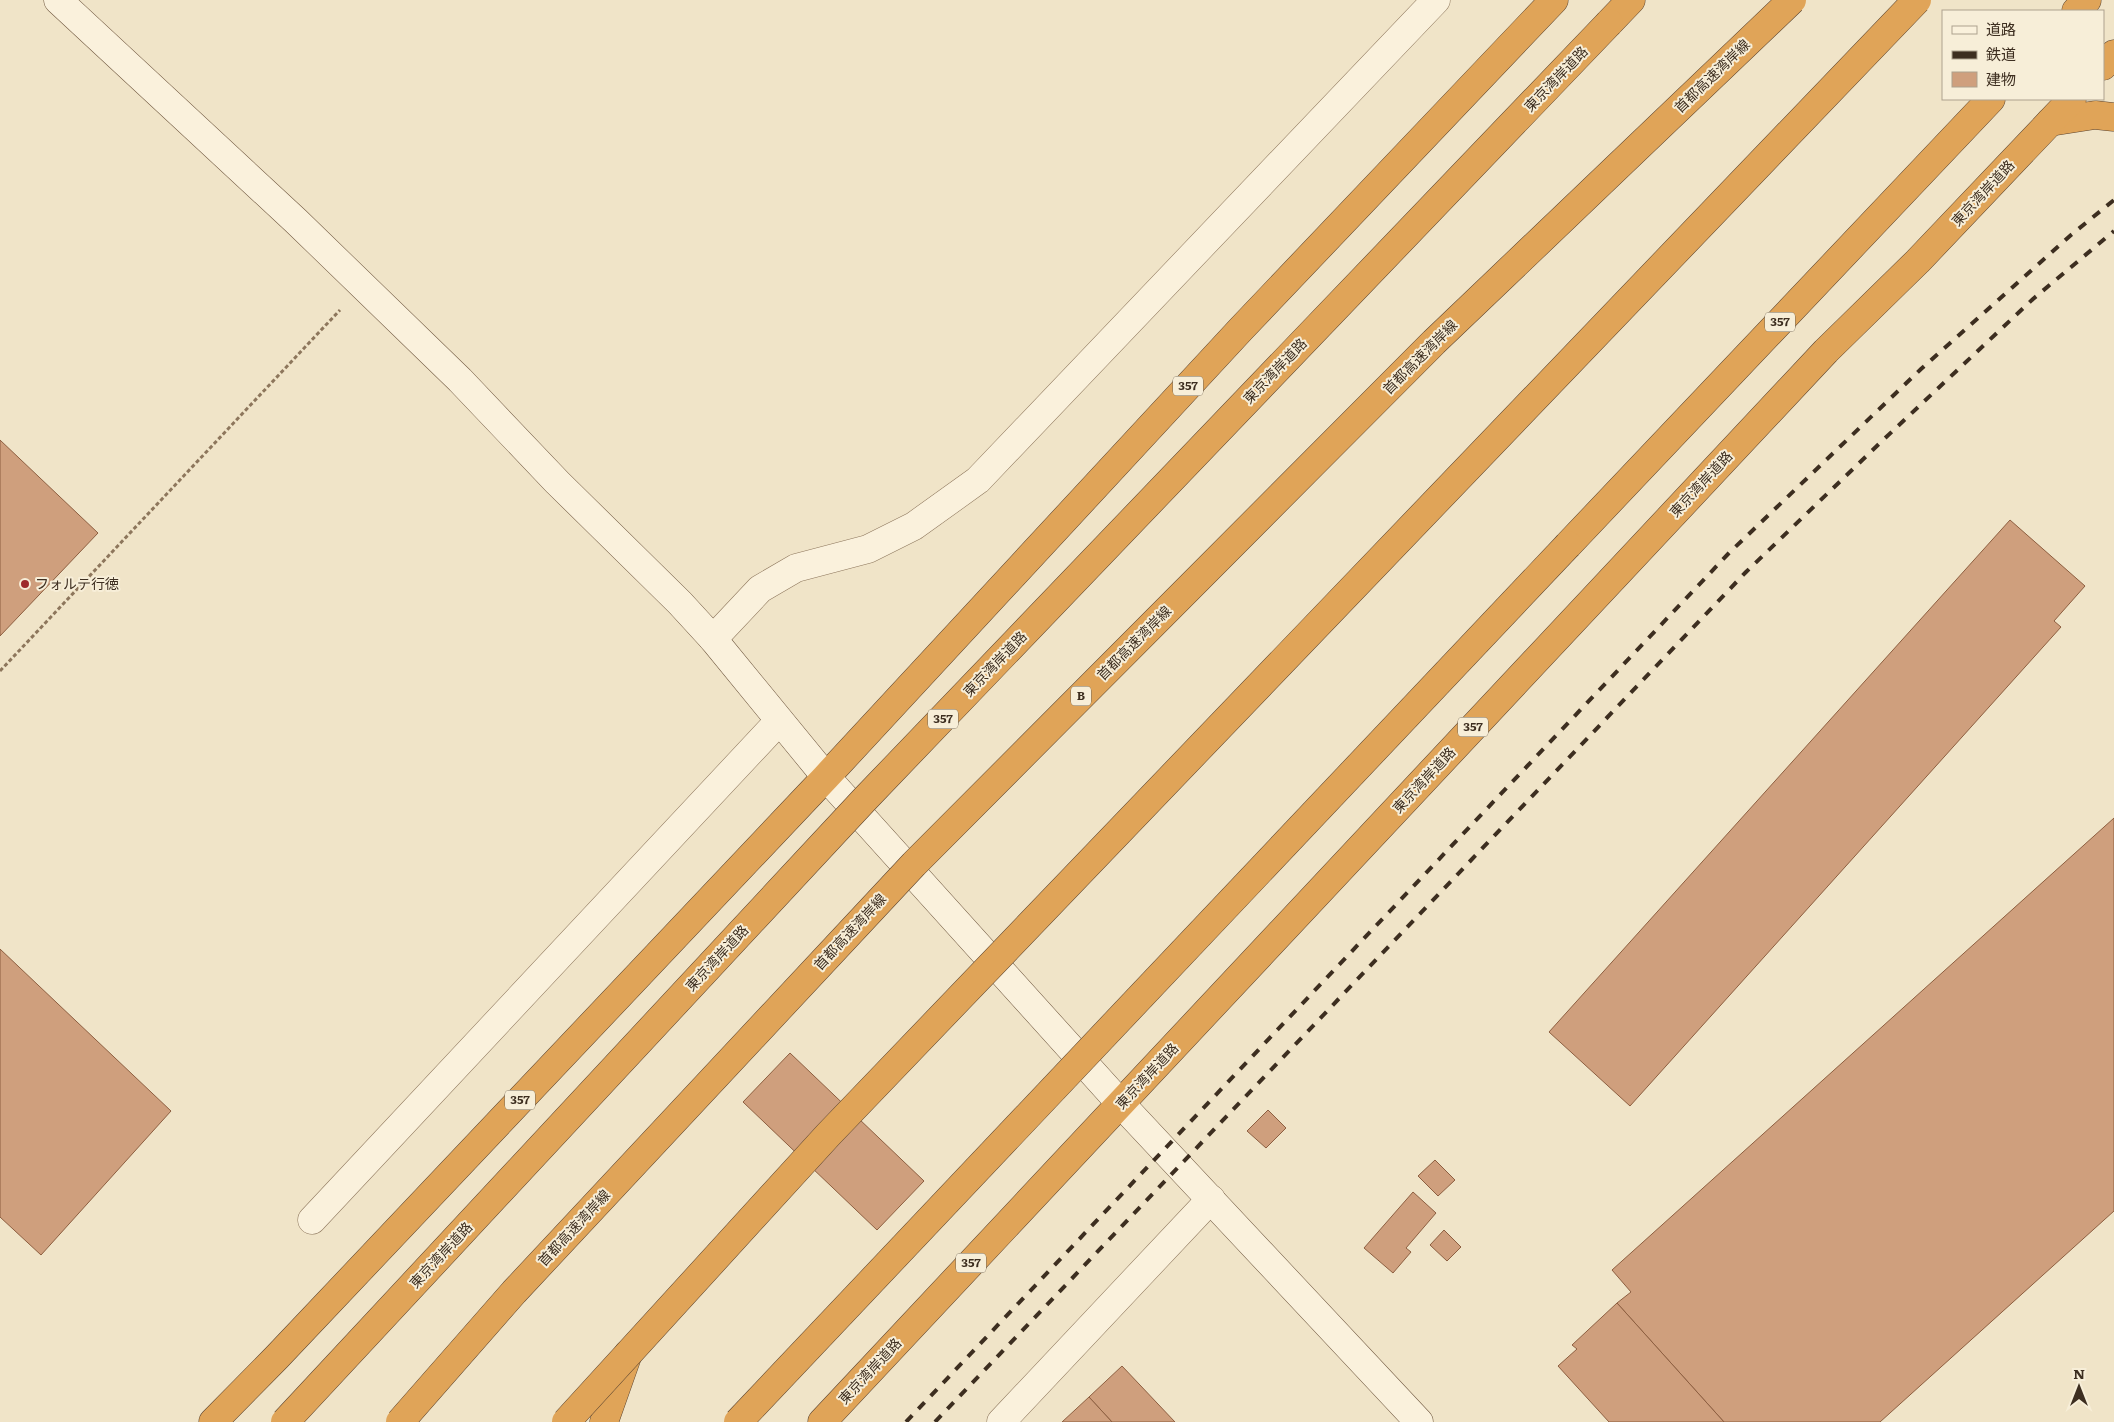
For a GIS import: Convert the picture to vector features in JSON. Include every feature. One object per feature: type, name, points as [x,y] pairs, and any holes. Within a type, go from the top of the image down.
[{"type":"highway","name":"357","points":[[213,1422],[278,1357],[826,777],[1240,329],[1554,0]]},
{"type":"highway","name":"東京湾岸道路","points":[[285,1422],[865,800],[1631,0]]},
{"type":"highway","name":"首都高速湾岸線","points":[[400,1422],[521,1285],[914,864],[1434,342],[1792,0]]},
{"type":"highway","points":[[566,1422],[828,1135],[1917,0]]},
{"type":"highway","points":[[2077,10],[2087,0]]},
{"type":"highway","points":[[2104,65],[2114,54]]},
{"type":"highway","name":"357","points":[[738,1422],[1990,100]]},
{"type":"highway","name":"東京湾岸道路","points":[[822,1422],[1820,359],[1918,261],[2071,100]]},
{"type":"highway","points":[[2050,122],[2096,115],[2114,117]]},
{"type":"highway","points":[[604,1422],[628,1354]]},
{"type":"street","points":[[58,0],[296,221],[460,380],[713,639],[826,777],[1121,1104],[1419,1422]]},
{"type":"street","points":[[713,639],[760,589],[796,568],[868,549],[914,526],[978,480],[1436,0]]},
{"type":"street","points":[[312,1220],[779,721]]},
{"type":"street","points":[[1000,1422],[1211,1200]]},
{"type":"path","points":[[0,671],[362,285]]},
{"type":"building","name":"フォルテ行徳","points":[[0,440],[98,533],[0,636]]},
{"type":"building","points":[[2010,520],[2085,586],[2054,621],[2061,627],[1630,1106],[1549,1032]]},
{"type":"building","points":[[2114,818],[2114,1211],[1880,1422],[1724,1422],[1617,1303],[1631,1292],[1612,1270]]},
{"type":"building","points":[[0,949],[171,1111],[41,1255],[0,1217]]},
{"type":"building","points":[[790,1053],[924,1181],[877,1230],[743,1102]]},
{"type":"building","points":[[1268,1110],[1286,1128],[1266,1148],[1247,1131]]},
{"type":"building","points":[[1435,1160],[1455,1180],[1438,1196],[1418,1176]]},
{"type":"building","points":[[1413,1192],[1436,1213],[1406,1248],[1411,1252],[1393,1273],[1364,1248]]},
{"type":"building","points":[[1444,1230],[1461,1247],[1447,1261],[1430,1245]]},
{"type":"building","points":[[1617,1303],[1724,1422],[1609,1422],[1558,1366],[1577,1349],[1572,1345]]},
{"type":"building","points":[[1122,1366],[1175,1422],[1112,1422],[1089,1397]]},
{"type":"building","points":[[1089,1397],[1112,1422],[1062,1422]]},
{"type":"railway","points":[[906,1422],[1729,553],[1921,369],[2071,235],[2114,200]]},
{"type":"railway","points":[[935,1422],[1746,572],[2033,299],[2114,231]]},
{"type":"place","name":"フォルテ行徳","points":[[25,584]]}]
